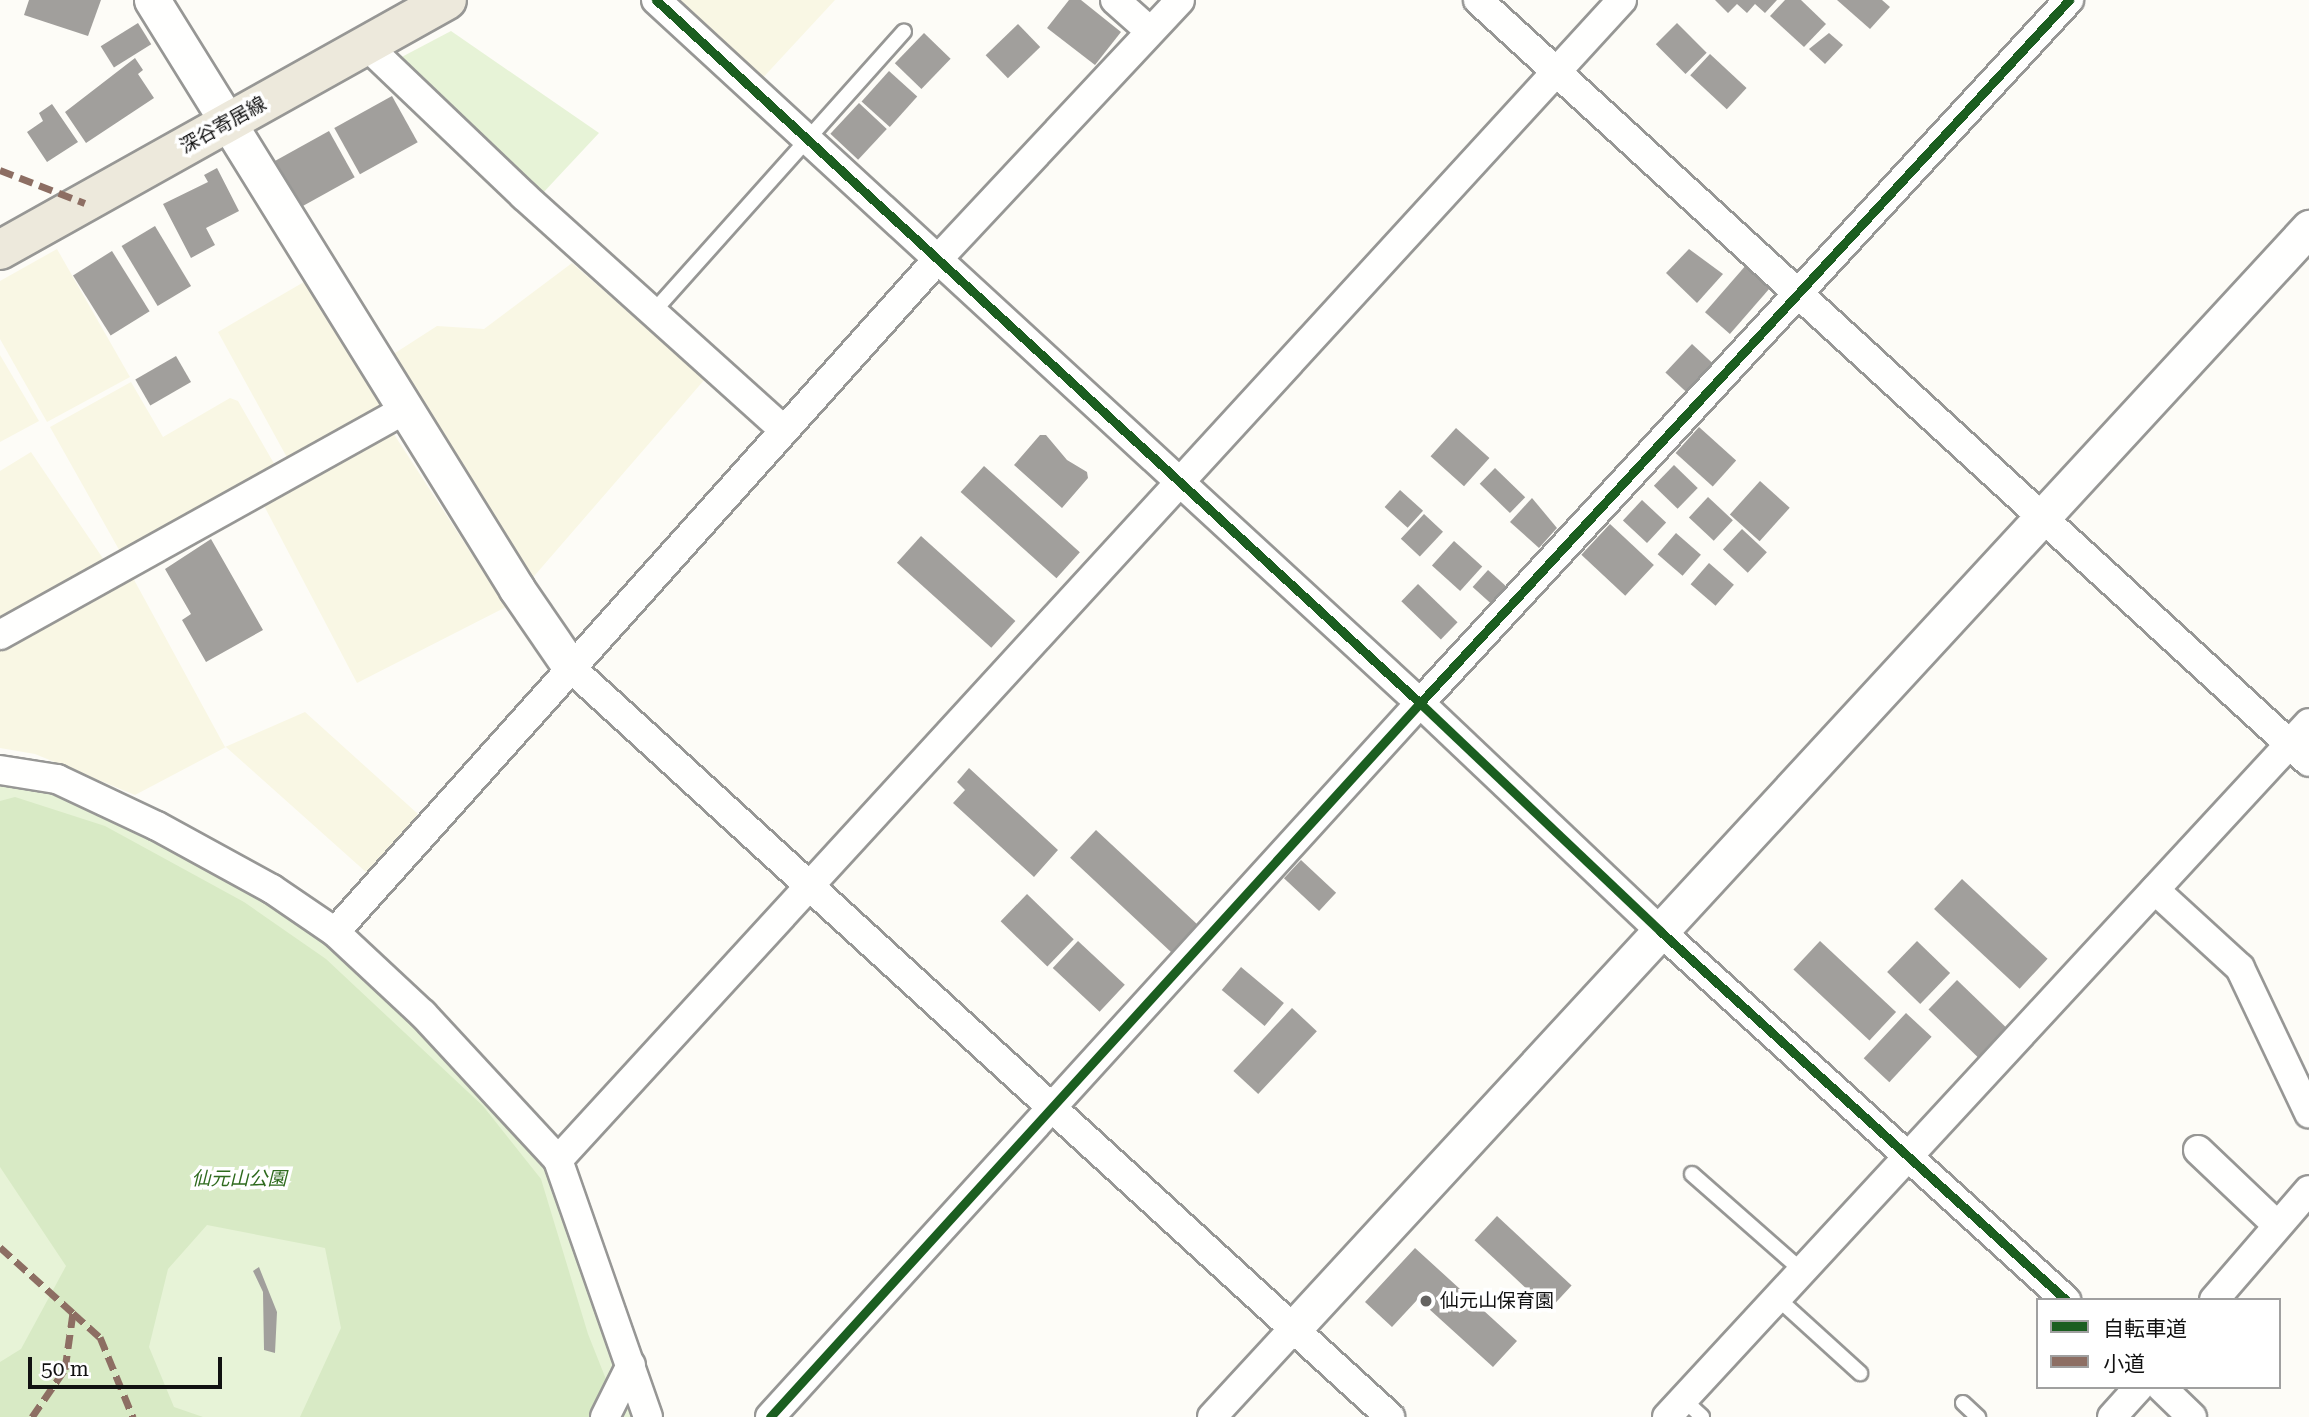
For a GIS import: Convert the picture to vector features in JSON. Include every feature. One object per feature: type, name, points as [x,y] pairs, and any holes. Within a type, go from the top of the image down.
[{"type":"main road","name":"深谷寄居線","points":[[0,250],[447,0]]},
{"type":"street","points":[[152,0],[226,124],[516,589],[571,667],[1049,1108],[1390,1417]]},
{"type":"street","points":[[656,0],[1420,703],[1660,931],[2064,1298]]},
{"type":"street","points":[[1115,0],[1150,31]]},
{"type":"street","points":[[335,932],[938,259],[1180,0]]},
{"type":"street","points":[[1478,0],[2041,520],[2303,743],[2155,890],[1906,1154],[1775,1296],[1684,1411]]},
{"type":"street","points":[[558,1160],[1622,0]]},
{"type":"street","points":[[770,1417],[1420,703],[2069,0]]},
{"type":"street","points":[[366,45],[524,196],[784,430]]},
{"type":"street","points":[[1212,1417],[2309,228]]},
{"type":"street","points":[[0,635],[406,409]]},
{"type":"street","points":[[0,770],[57,779],[157,826],[272,889],[335,932],[423,1014],[558,1160],[648,1417]]},
{"type":"street","points":[[2155,890],[2240,968],[2309,1113]]},
{"type":"street","points":[[2198,1150],[2277,1225]]},
{"type":"street","points":[[2216,1298],[2309,1190]]},
{"type":"street","points":[[605,1417],[631,1365]]},
{"type":"street","points":[[2112,1417],[2136,1389]]},
{"type":"street","points":[[2163,1389],[2192,1417]]},
{"type":"lane","points":[[654,311],[904,31]]},
{"type":"lane","points":[[1692,1174],[1800,1269]]},
{"type":"lane","points":[[1775,1296],[1860,1373]]},
{"type":"lane","points":[[1963,1403],[1978,1417]]},
{"type":"shaded area","points":[[674,0],[835,0],[760,81]]},
{"type":"shaded area","points":[[57,249],[130,377],[47,422],[0,339],[0,281]]},
{"type":"shaded area","points":[[572,263],[705,379],[529,582],[392,355],[437,326],[484,329]]},
{"type":"shaded area","points":[[309,279],[385,402],[380,411],[290,463],[218,332]]},
{"type":"shaded area","points":[[0,355],[39,421],[0,442]]},
{"type":"shaded area","points":[[131,382],[163,437],[230,398],[238,401],[276,467],[122,555],[50,427]]},
{"type":"shaded area","points":[[388,425],[506,607],[357,683],[261,500]]},
{"type":"shaded area","points":[[31,452],[104,560],[0,618],[0,471]]},
{"type":"shaded area","points":[[132,576],[225,747],[305,712],[418,814],[367,873],[226,747],[135,795],[35,754],[0,748],[0,647]]},
{"type":"green space","points":[[451,31],[599,133],[541,195],[396,60]]},
{"type":"green space","name":"仙元山公園","points":[[0,777],[52,791],[171,844],[330,939],[421,1024],[555,1171],[639,1417],[0,1417]]},
{"type":"green space","name":"仙元山公園","points":[[15,797],[105,826],[244,902],[326,959],[483,1106],[541,1179],[588,1334],[621,1417],[300,1417],[341,1328],[325,1248],[207,1225],[168,1269],[149,1347],[174,1407],[203,1417],[0,1417],[0,1362],[21,1349],[66,1266],[0,1167],[0,801]]},
{"type":"building","points":[[29,0],[101,0],[88,36],[24,15]]},
{"type":"building","points":[[1069,0],[1081,0],[1121,32],[1095,65],[1047,28]]},
{"type":"building","points":[[1715,0],[1777,0],[1765,13],[1755,4],[1747,13],[1737,4],[1728,13]]},
{"type":"building","points":[[1785,0],[1801,0],[1826,24],[1804,47],[1770,16]]},
{"type":"building","points":[[1837,0],[1882,0],[1890,7],[1870,29]]},
{"type":"building","points":[[138,23],[151,44],[114,68],[101,46]]},
{"type":"building","points":[[1677,23],[1707,53],[1685,74],[1656,44]]},
{"type":"building","points":[[1018,24],[1040,47],[1008,78],[986,55]]},
{"type":"building","points":[[924,33],[951,59],[921,89],[895,63]]},
{"type":"building","points":[[1829,33],[1843,45],[1825,64],[1809,49]]},
{"type":"building","points":[[1710,54],[1747,88],[1727,109],[1690,75]]},
{"type":"building","points":[[135,58],[143,70],[138,74],[154,98],[86,143],[65,112]]},
{"type":"building","points":[[889,71],[917,96],[890,127],[862,101]]},
{"type":"building","points":[[392,96],[418,142],[360,174],[334,128]]},
{"type":"building","points":[[859,103],[887,129],[858,160],[830,134]]},
{"type":"building","points":[[52,104],[78,142],[47,162],[27,132],[43,121],[39,113]]},
{"type":"building","points":[[329,131],[355,177],[296,210],[270,163]]},
{"type":"building","points":[[217,168],[239,211],[206,228],[215,245],[191,258],[163,204],[208,182],[204,175]]},
{"type":"building","points":[[155,226],[191,286],[158,306],[122,246]]},
{"type":"building","points":[[1689,249],[1723,274],[1697,303],[1666,273]]},
{"type":"building","points":[[112,251],[150,311],[111,336],[73,275]]},
{"type":"building","points":[[1747,264],[1772,286],[1730,334],[1705,312]]},
{"type":"building","points":[[1692,344],[1716,367],[1690,395],[1665,373]]},
{"type":"building","points":[[176,356],[191,382],[150,405],[135,380]]},
{"type":"building","points":[[1699,427],[1736,460],[1713,486],[1676,453]]},
{"type":"building","points":[[1456,428],[1489,458],[1464,486],[1431,456]]},
{"type":"building","points":[[1040,435],[1046,435],[1067,460],[1087,472],[1088,478],[1062,508],[1014,465]]},
{"type":"building","points":[[1674,465],[1698,488],[1678,509],[1654,486]]},
{"type":"building","points":[[984,466],[1080,552],[1056,578],[961,492]]},
{"type":"building","points":[[1495,468],[1525,497],[1510,513],[1480,484]]},
{"type":"building","points":[[1760,481],[1790,508],[1760,541],[1730,514]]},
{"type":"building","points":[[1400,490],[1423,511],[1408,528],[1385,507]]},
{"type":"building","points":[[1708,497],[1733,520],[1714,541],[1689,517]]},
{"type":"building","points":[[1532,498],[1557,528],[1539,548],[1510,522]]},
{"type":"building","points":[[1642,500],[1666,523],[1647,543],[1623,520]]},
{"type":"building","points":[[1424,514],[1443,532],[1420,557],[1401,539]]},
{"type":"building","points":[[1610,524],[1654,565],[1625,596],[1581,555]]},
{"type":"building","points":[[1742,529],[1767,552],[1748,573],[1723,549]]},
{"type":"building","points":[[1676,533],[1701,555],[1683,576],[1658,554]]},
{"type":"building","points":[[921,536],[1015,621],[991,648],[897,563]]},
{"type":"building","points":[[211,539],[263,630],[206,662],[182,620],[191,614],[165,569]]},
{"type":"building","points":[[1454,541],[1482,566],[1460,591],[1432,566]]},
{"type":"building","points":[[1709,563],[1734,585],[1716,606],[1691,584]]},
{"type":"building","points":[[1488,570],[1511,591],[1496,608],[1473,587]]},
{"type":"building","points":[[1418,584],[1458,622],[1441,639],[1401,601]]},
{"type":"building","points":[[969,768],[1058,850],[1034,877],[953,803],[965,790],[957,782]]},
{"type":"building","points":[[1096,830],[1200,927],[1174,955],[1070,858]]},
{"type":"building","points":[[1301,860],[1336,893],[1319,911],[1284,878]]},
{"type":"building","points":[[1962,879],[2048,959],[2020,989],[1934,909]]},
{"type":"building","points":[[1027,894],[1074,939],[1047,966],[1001,921]]},
{"type":"building","points":[[1078,941],[1125,985],[1100,1012],[1053,968]]},
{"type":"building","points":[[1820,941],[1896,1012],[1869,1040],[1793,970]]},
{"type":"building","points":[[1917,941],[1950,973],[1920,1004],[1887,972]]},
{"type":"building","points":[[1241,967],[1284,1003],[1265,1026],[1222,990]]},
{"type":"building","points":[[1957,980],[2007,1028],[1978,1057],[1929,1009]]},
{"type":"building","points":[[1292,1008],[1317,1031],[1258,1094],[1233,1071]]},
{"type":"building","points":[[1906,1013],[1932,1037],[1889,1082],[1864,1058]]},
{"type":"building","points":[[1497,1216],[1572,1286],[1549,1310],[1474,1240]]},
{"type":"building","points":[[1415,1248],[1517,1341],[1493,1367],[1418,1299],[1392,1327],[1365,1302]]},
{"type":"building","points":[[259,1267],[277,1312],[275,1353],[264,1350],[263,1292],[253,1271]]},
{"type":"marked path","points":[[0,170],[85,203]]},
{"type":"marked path","points":[[0,1247],[73,1313]]},
{"type":"marked path","points":[[32,1417],[65,1369],[73,1313],[100,1337],[133,1417]]},
{"type":"cycle path","points":[[656,0],[1420,703],[1660,931],[2064,1298]]},
{"type":"cycle path","points":[[770,1417],[1420,703],[2069,0]]},
{"type":"place","name":"仙元山保育園","points":[[1426,1301]]}]
